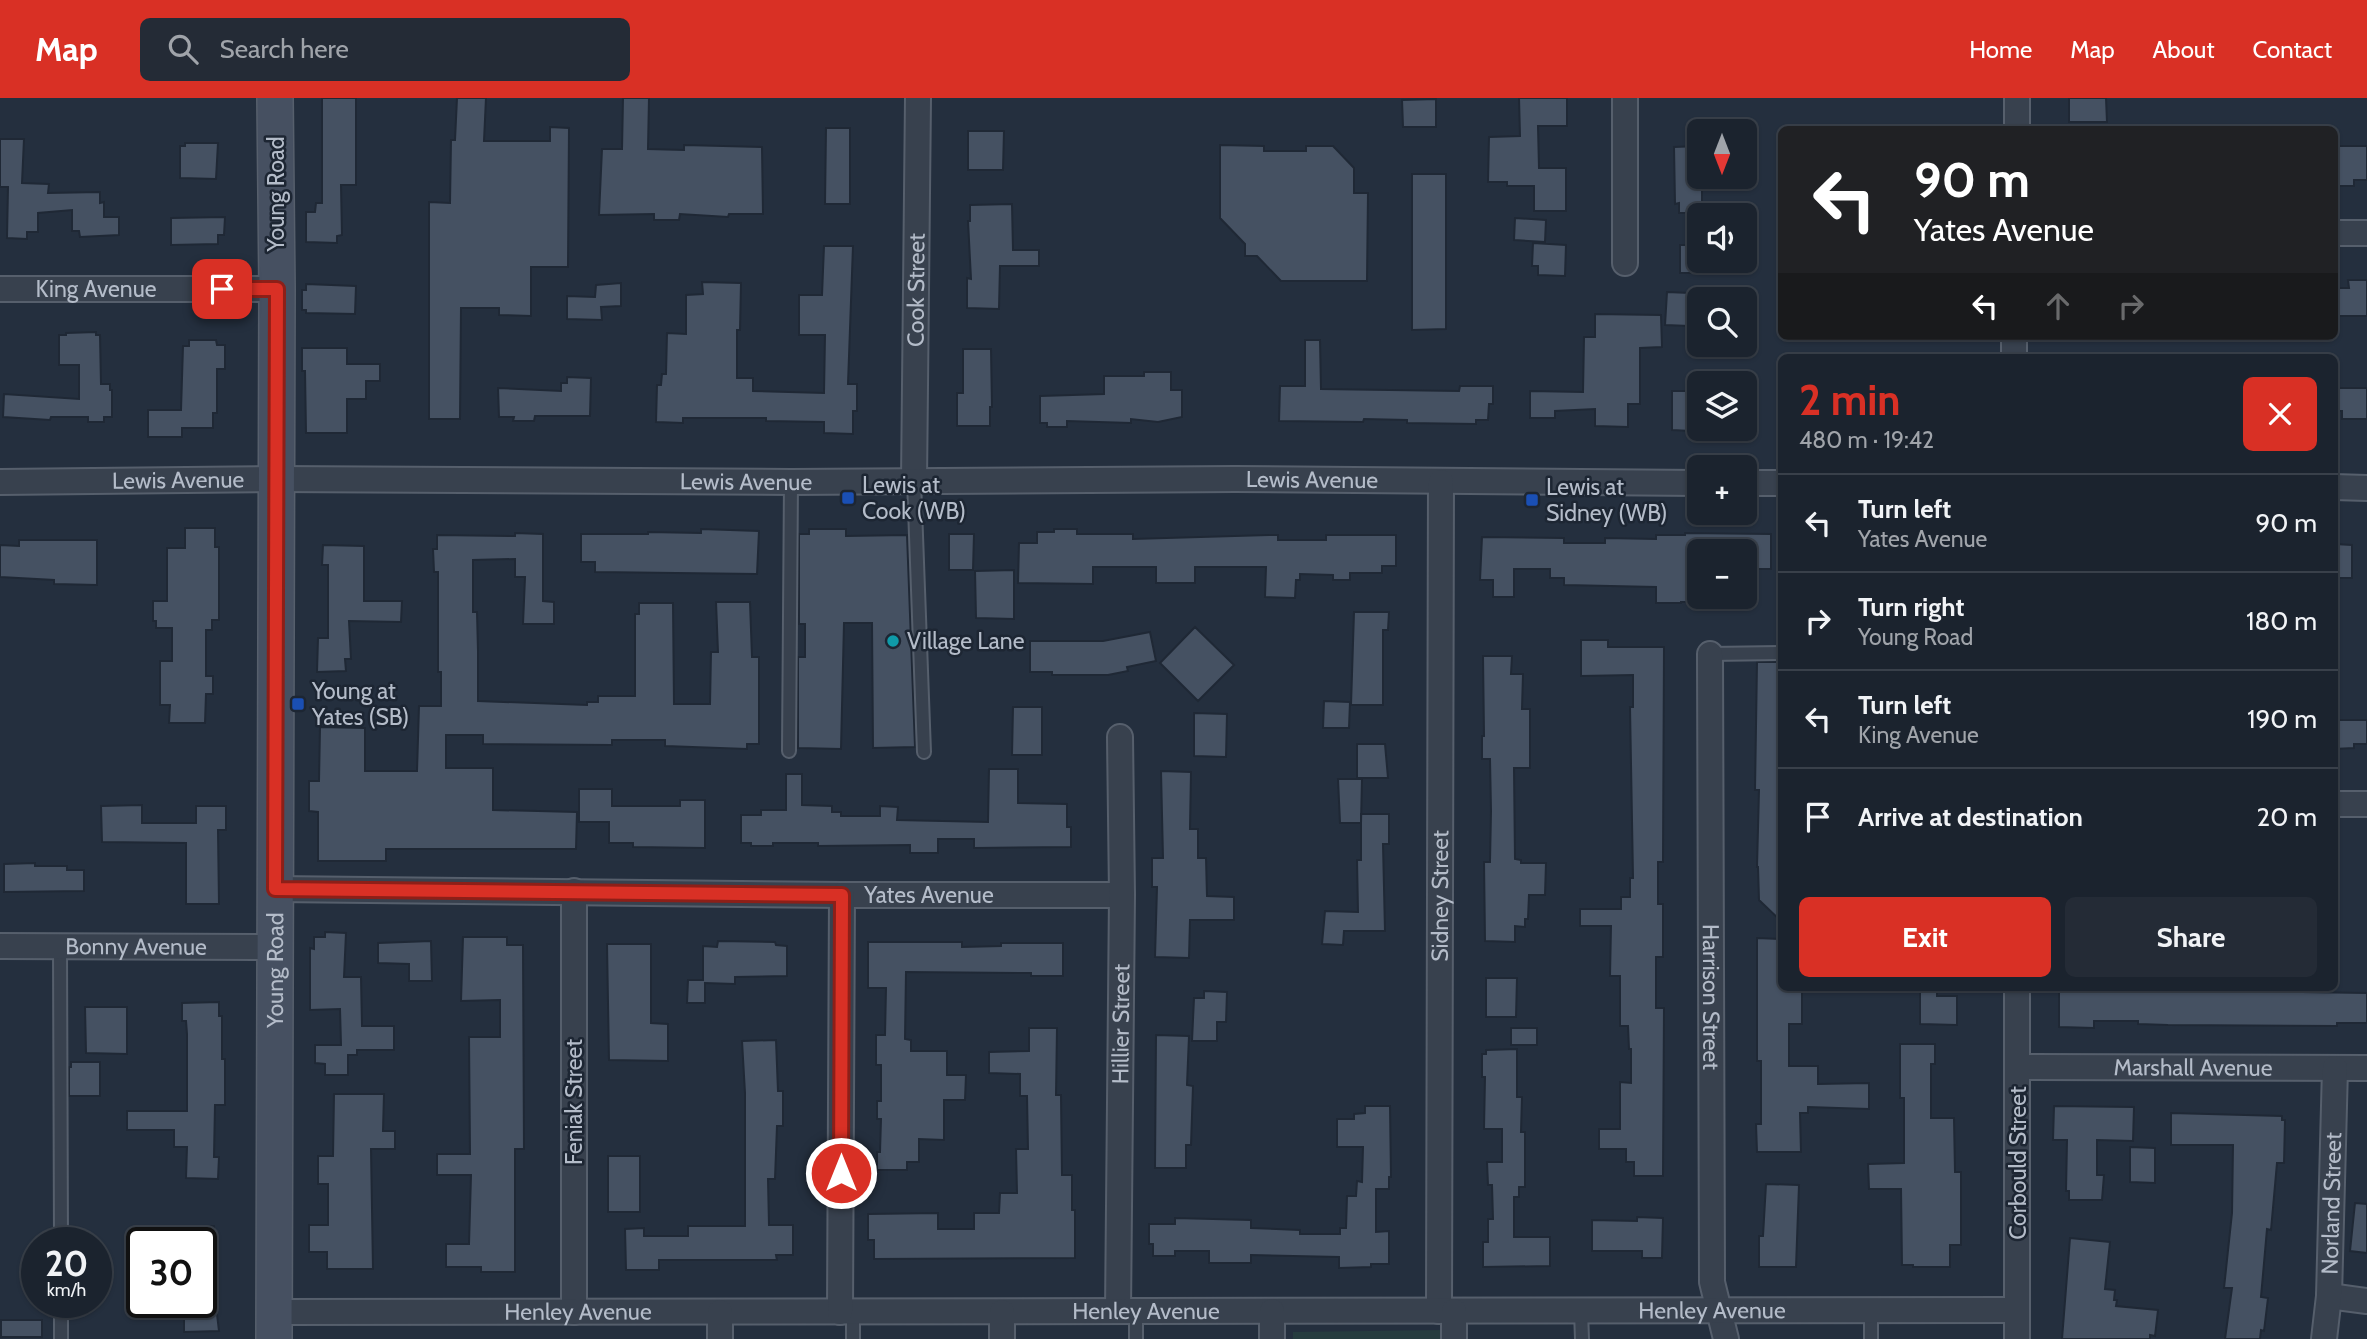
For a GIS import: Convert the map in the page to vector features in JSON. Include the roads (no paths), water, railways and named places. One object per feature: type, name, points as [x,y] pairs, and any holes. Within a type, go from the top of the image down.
[{"type":"street","name":"Young Road","points":[[274,1326],[277,289],[275,98]]},
{"type":"street","name":"Cook Street","points":[[914,481],[918,98]]},
{"type":"street","points":[[1625,98],[1625,263]]},
{"type":"street","points":[[2017,98],[2017,126]]},
{"type":"street","points":[[2338,233],[2367,233]]},
{"type":"street","name":"King Avenue","points":[[0,289],[277,289]]},
{"type":"street","name":"Lewis Avenue","points":[[0,482],[275,479],[791,482],[1235,479],[1687,483]]},
{"type":"street","name":"Sidney Street","points":[[1441,482],[1446,1311],[1454,1339]]},
{"type":"street","points":[[1757,483],[1778,484]]},
{"type":"street","points":[[2338,487],[2367,488]]},
{"type":"street","name":"Harrison Street","points":[[1710,654],[1712,1282],[1726,1339]]},
{"type":"street","name":"Hillier Street","points":[[1120,737],[1127,1311]]},
{"type":"street","points":[[2338,804],[2367,804]]},
{"type":"street","name":"Yates Avenue","points":[[275,889],[1122,895]]},
{"type":"street","name":"Feniak Street","points":[[574,891],[574,1312]]},
{"type":"street","points":[[842,895],[846,1312]]},
{"type":"street","name":"Bonny Avenue","points":[[0,946],[274,947]]},
{"type":"street","name":"Corbould Street","points":[[2017,991],[2017,1339]]},
{"type":"street","name":"Marshall Avenue","points":[[2018,1067],[2367,1068]]},
{"type":"street","name":"Norland Street","points":[[2324,1339],[2329,1297],[2335,1068]]},
{"type":"street","points":[[2329,1297],[2367,1301]]},
{"type":"street","name":"Henley Avenue","points":[[274,1326],[574,1312],[2017,1310]]},
{"type":"street","points":[[1272,1311],[1272,1339]]},
{"type":"street","points":[[720,1312],[720,1339]]},
{"type":"street","points":[[1002,1312],[1002,1339]]},
{"type":"lane","points":[[914,481],[925,752]]},
{"type":"lane","points":[[789,751],[791,482]]},
{"type":"lane","points":[[1710,654],[1778,653]]},
{"type":"lane","points":[[60,946],[61,1227]]},
{"type":"lane","points":[[1127,1311],[1136,1339]]},
{"type":"lane","points":[[1581,1311],[1582,1339]]},
{"type":"lane","points":[[1871,1311],[1871,1339]]},
{"type":"lane","points":[[846,1312],[853,1339]]},
{"type":"lane","points":[[61,1318],[61,1339]]},
{"type":"place","name":"Lewis at Cook (WB)","points":[[848,498]]},
{"type":"place","name":"Lewis at Sidney (WB)","points":[[1532,500]]},
{"type":"place","name":"Village Lane","points":[[893,641]]},
{"type":"place","name":"Young at Yates (SB)","points":[[298,704]]}]
